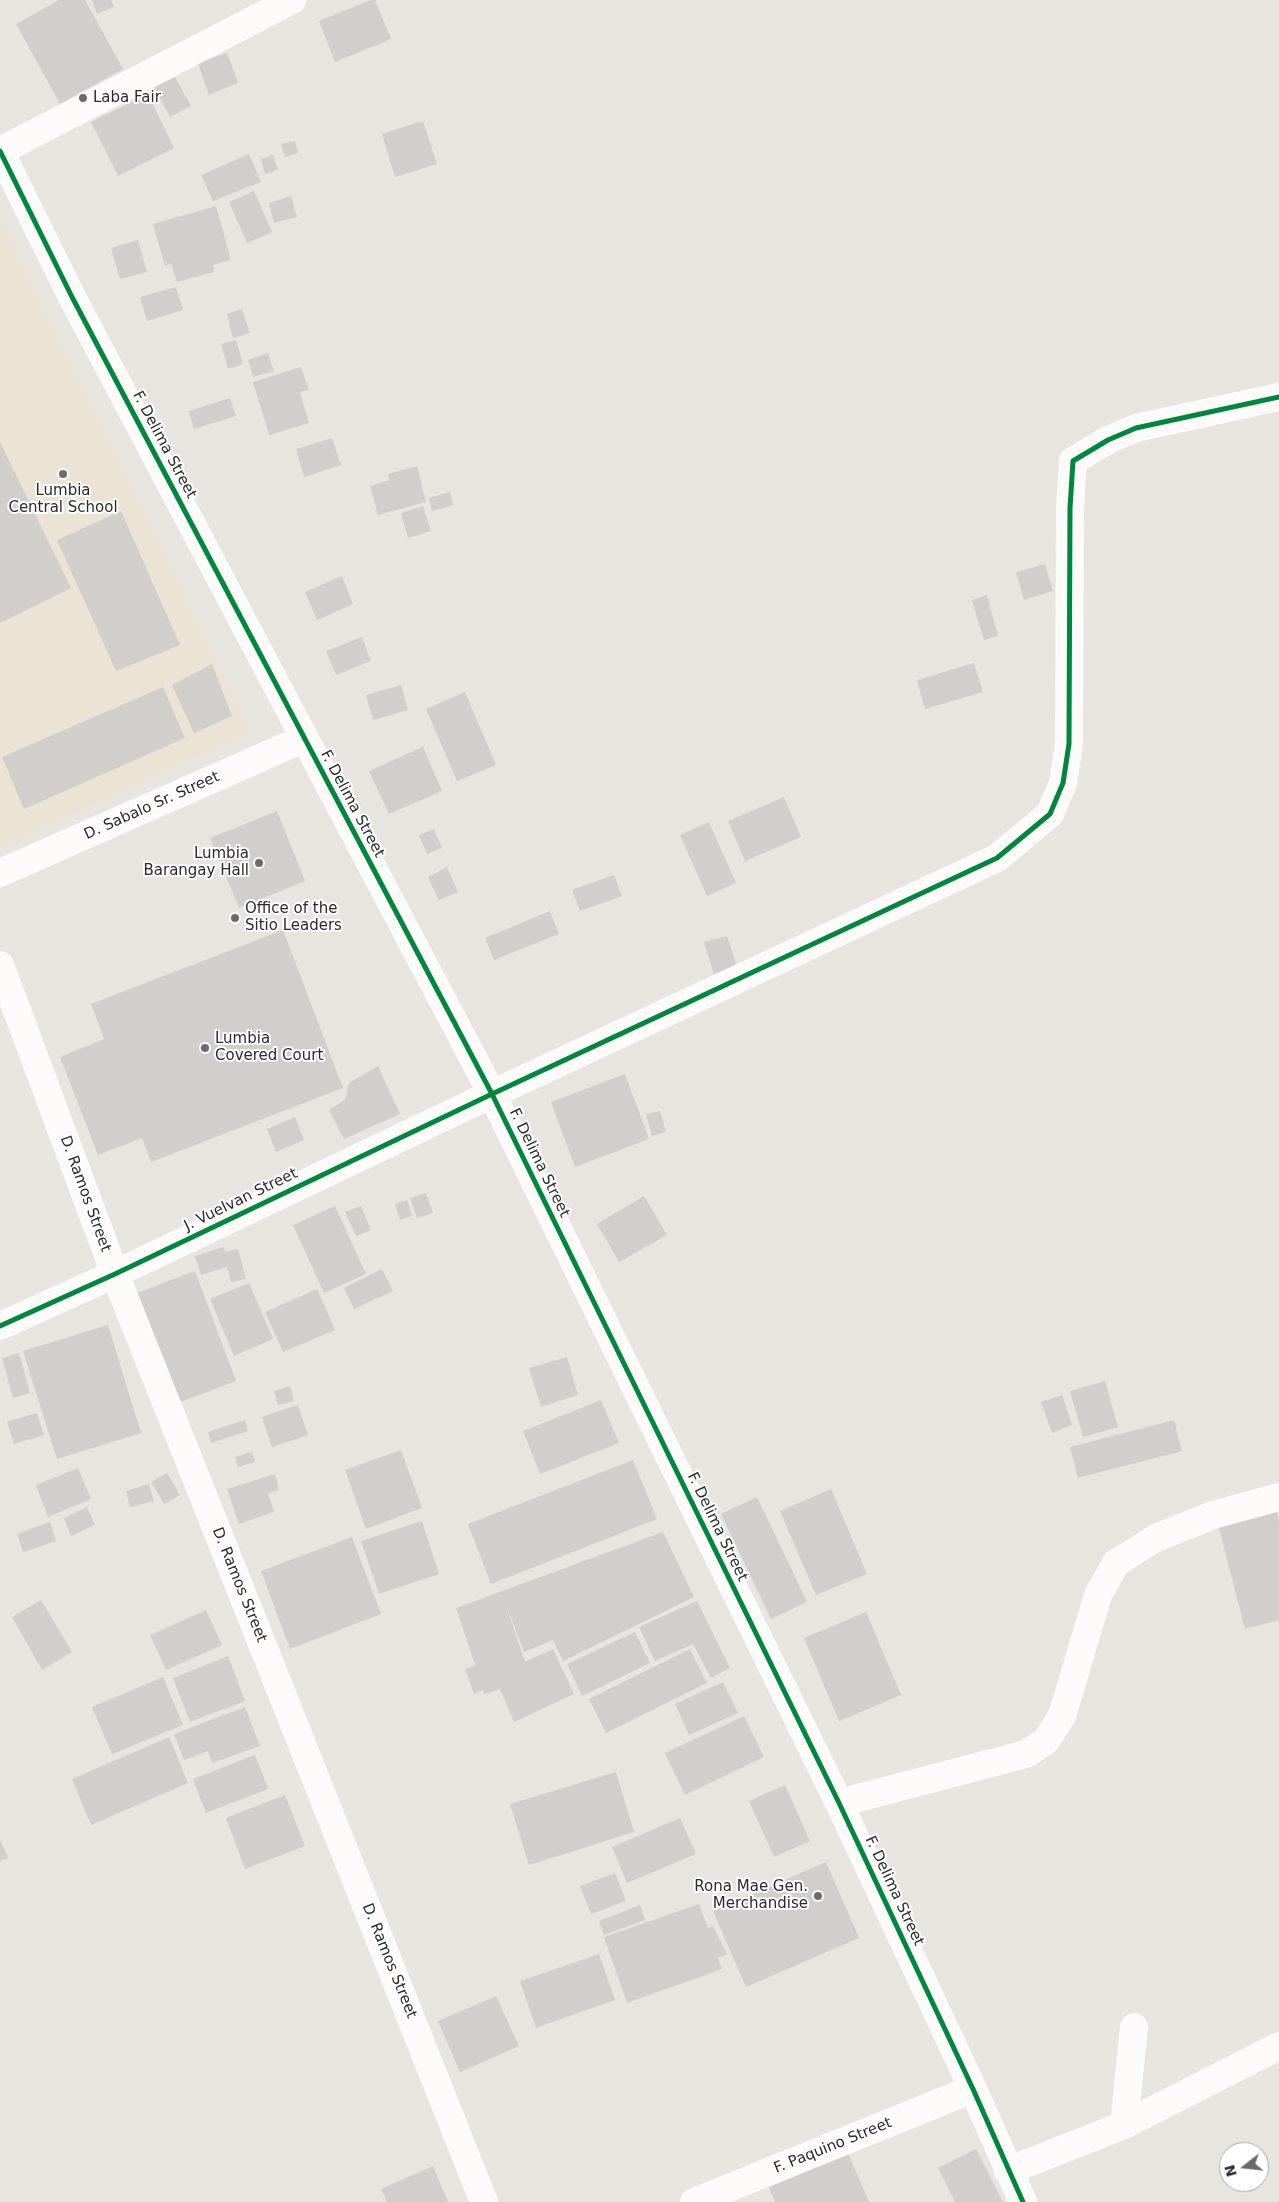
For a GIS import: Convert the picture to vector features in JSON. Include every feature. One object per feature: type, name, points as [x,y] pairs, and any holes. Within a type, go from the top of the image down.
[{"type":"street","points":[[0,151],[292,0]]},
{"type":"street","name":"F. Delima Street","points":[[0,151],[72,297],[303,739],[492,1094],[838,1803],[973,2089],[1008,2171],[1024,2202]]},
{"type":"street","name":"J. Vuelvan Street","points":[[0,1326],[115,1274],[492,1094],[997,858],[1050,814],[1063,783],[1069,744],[1070,508],[1073,461],[1108,440],[1136,428],[1279,397]]},
{"type":"street","name":"D. Sabalo Sr. Street","points":[[0,873],[303,739]]},
{"type":"street","name":"D. Ramos Street","points":[[0,965],[115,1274],[484,2202]]},
{"type":"street","points":[[838,1803],[1026,1754],[1046,1740],[1062,1716],[1098,1595],[1116,1564],[1156,1538],[1213,1515],[1279,1497]]},
{"type":"street","points":[[1124,2125],[1134,2027]]},
{"type":"street","points":[[1008,2171],[1124,2125],[1279,2046]]},
{"type":"street","name":"F. Paquino Street","points":[[694,2202],[973,2089]]},
{"type":"shaded area","name":"Lumbia Central School","points":[[0,216],[252,732],[0,849]]},
{"type":"building","points":[[59,0],[85,0],[123,69],[60,104],[16,24]]},
{"type":"building","points":[[92,0],[111,0],[114,7],[97,14]]},
{"type":"building","points":[[375,0],[391,39],[335,62],[319,21]]},
{"type":"building","points":[[227,53],[238,83],[209,95],[198,63]]},
{"type":"building","points":[[175,77],[191,106],[170,117],[154,88]]},
{"type":"building","points":[[148,94],[174,148],[118,176],[91,122]]},
{"type":"building","points":[[423,121],[437,164],[395,177],[382,134]]},
{"type":"building","points":[[295,141],[298,153],[285,157],[281,144]]},
{"type":"building","points":[[249,154],[261,182],[213,201],[201,175]]},
{"type":"building","points":[[273,155],[278,170],[265,174],[261,159]]},
{"type":"building","points":[[254,191],[272,232],[247,243],[229,202]]},
{"type":"building","points":[[291,196],[297,217],[274,223],[269,203]]},
{"type":"building","points":[[216,206],[231,260],[213,265],[214,272],[177,282],[171,263],[165,266],[153,224]]},
{"type":"building","points":[[138,240],[147,272],[120,279],[111,248]]},
{"type":"building","points":[[176,287],[183,310],[147,321],[140,297]]},
{"type":"building","points":[[242,309],[250,333],[233,338],[227,314]]},
{"type":"building","points":[[236,340],[243,364],[228,369],[221,344]]},
{"type":"building","points":[[268,353],[274,371],[253,377],[248,360]]},
{"type":"building","points":[[301,367],[309,390],[300,392],[309,423],[269,435],[253,382]]},
{"type":"building","points":[[230,398],[236,416],[194,429],[189,411]]},
{"type":"building","points":[[332,438],[341,465],[304,477],[296,449]]},
{"type":"building","points":[[0,442],[71,588],[0,623]]},
{"type":"building","points":[[417,466],[426,502],[378,515],[370,486],[389,480],[388,474]]},
{"type":"building","points":[[450,492],[453,505],[432,511],[429,498]]},
{"type":"building","points":[[423,506],[431,531],[408,538],[401,513]]},
{"type":"building","points":[[121,511],[180,645],[116,671],[57,540]]},
{"type":"building","points":[[1045,564],[1053,591],[1024,600],[1016,572]]},
{"type":"building","points":[[342,576],[353,604],[317,620],[305,592]]},
{"type":"building","points":[[987,595],[998,636],[984,640],[972,600]]},
{"type":"building","points":[[362,637],[371,661],[336,675],[326,651]]},
{"type":"building","points":[[974,663],[983,692],[925,709],[917,680]]},
{"type":"building","points":[[212,664],[232,716],[194,733],[172,685]]},
{"type":"building","points":[[401,685],[408,710],[373,720],[366,695]]},
{"type":"building","points":[[163,687],[185,738],[24,809],[2,757]]},
{"type":"building","points":[[465,692],[496,765],[457,781],[426,709]]},
{"type":"building","points":[[423,747],[442,791],[389,814],[369,771]]},
{"type":"building","points":[[784,797],[801,837],[745,861],[728,821]]},
{"type":"building","name":"Lumbia Barangay Hall","points":[[277,811],[305,881],[239,908],[210,838]]},
{"type":"building","points":[[709,822],[736,883],[707,896],[680,835]]},
{"type":"building","points":[[434,829],[442,848],[427,854],[419,835]]},
{"type":"building","points":[[447,867],[458,892],[439,900],[428,877]]},
{"type":"building","points":[[614,875],[622,896],[580,911],[572,890]]},
{"type":"building","points":[[550,911],[559,934],[494,960],[485,938]]},
{"type":"building","name":"Lumbia Covered Court","points":[[283,930],[343,1088],[151,1162],[142,1138],[98,1155],[60,1057],[104,1039],[91,1004]]},
{"type":"building","points":[[727,936],[737,967],[714,974],[704,942]]},
{"type":"building","points":[[378,1066],[400,1114],[344,1139],[329,1110],[345,1100],[349,1083]]},
{"type":"building","points":[[625,1074],[649,1139],[575,1167],[551,1102]]},
{"type":"building","points":[[660,1111],[666,1132],[652,1136],[646,1114]]},
{"type":"building","points":[[295,1117],[304,1140],[276,1152],[267,1129]]},
{"type":"building","points":[[426,1193],[433,1213],[417,1218],[410,1198]]},
{"type":"building","points":[[644,1196],[667,1235],[619,1262],[597,1224]]},
{"type":"building","points":[[407,1200],[412,1216],[400,1220],[395,1204]]},
{"type":"building","points":[[335,1206],[366,1274],[324,1293],[293,1225]]},
{"type":"building","points":[[361,1206],[371,1230],[356,1236],[345,1212]]},
{"type":"building","points":[[224,1247],[225,1252],[238,1249],[246,1279],[231,1282],[227,1267],[201,1275],[195,1256]]},
{"type":"building","points":[[382,1269],[393,1291],[354,1309],[344,1288]]},
{"type":"building","points":[[195,1271],[236,1381],[178,1403],[137,1293]]},
{"type":"building","points":[[249,1283],[273,1339],[234,1356],[210,1299]]},
{"type":"building","points":[[317,1289],[335,1330],[283,1352],[265,1312]]},
{"type":"building","points":[[108,1325],[141,1433],[57,1459],[23,1351]]},
{"type":"building","points":[[19,1353],[30,1393],[13,1398],[2,1358]]},
{"type":"building","points":[[567,1357],[578,1395],[541,1407],[529,1368]]},
{"type":"building","points":[[1105,1381],[1118,1427],[1083,1437],[1070,1391]]},
{"type":"building","points":[[290,1386],[294,1401],[278,1405],[274,1391]]},
{"type":"building","points":[[1062,1395],[1072,1425],[1052,1433],[1041,1402]]},
{"type":"building","points":[[601,1400],[619,1443],[540,1474],[523,1431]]},
{"type":"building","points":[[298,1405],[308,1435],[272,1447],[262,1417]]},
{"type":"building","points":[[37,1413],[44,1435],[14,1444],[7,1422]]},
{"type":"building","points":[[245,1420],[248,1431],[211,1443],[208,1432]]},
{"type":"building","points":[[1174,1420],[1182,1451],[1078,1478],[1070,1447]]},
{"type":"building","points":[[401,1450],[422,1508],[366,1529],[345,1470]]},
{"type":"building","points":[[252,1452],[255,1462],[238,1467],[235,1457]]},
{"type":"building","points":[[633,1460],[657,1519],[491,1584],[468,1524]]},
{"type":"building","points":[[78,1468],[91,1499],[48,1517],[36,1485]]},
{"type":"building","points":[[167,1473],[180,1495],[164,1504],[151,1482]]},
{"type":"building","points":[[275,1474],[279,1490],[268,1493],[274,1512],[239,1524],[227,1489]]},
{"type":"building","points":[[149,1484],[154,1501],[130,1507],[126,1491]]},
{"type":"building","points":[[831,1489],[867,1574],[816,1595],[780,1511]]},
{"type":"building","points":[[757,1497],[807,1602],[771,1619],[721,1514]]},
{"type":"building","points":[[87,1507],[95,1525],[71,1536],[64,1518]]},
{"type":"building","points":[[1276,1509],[1279,1522],[1279,1620],[1245,1629],[1218,1524]]},
{"type":"building","points":[[422,1521],[439,1574],[379,1594],[361,1541]]},
{"type":"building","points":[[50,1522],[56,1541],[23,1552],[17,1534]]},
{"type":"building","points":[[663,1532],[694,1597],[563,1661],[553,1640],[524,1652],[505,1602],[525,1662],[553,1649],[574,1694],[514,1722],[500,1689],[484,1694],[483,1690],[474,1694],[465,1669],[475,1665],[456,1608]]},
{"type":"building","points":[[352,1537],[381,1614],[290,1649],[261,1571]]},
{"type":"building","points":[[41,1600],[72,1652],[42,1670],[12,1617]]},
{"type":"building","points":[[697,1601],[730,1668],[711,1678],[693,1644],[655,1661],[639,1627]]},
{"type":"building","points":[[206,1610],[222,1645],[166,1670],[150,1635]]},
{"type":"building","points":[[866,1612],[901,1695],[839,1721],[804,1638]]},
{"type":"building","points":[[635,1632],[650,1663],[582,1696],[567,1664]]},
{"type":"building","points":[[690,1649],[707,1683],[606,1733],[589,1699]]},
{"type":"building","points":[[228,1656],[245,1701],[190,1722],[173,1678]]},
{"type":"building","points":[[163,1677],[183,1725],[112,1754],[92,1707]]},
{"type":"building","points":[[723,1682],[738,1713],[689,1735],[675,1704]]},
{"type":"building","points":[[245,1707],[260,1746],[212,1763],[208,1751],[184,1760],[174,1734]]},
{"type":"building","points":[[744,1716],[764,1757],[685,1795],[665,1753]]},
{"type":"building","points":[[169,1737],[188,1783],[91,1825],[72,1779]]},
{"type":"building","points":[[255,1755],[268,1789],[206,1813],[193,1779]]},
{"type":"building","points":[[616,1772],[634,1832],[529,1865],[510,1804]]},
{"type":"building","points":[[785,1785],[810,1841],[774,1857],[749,1801]]},
{"type":"building","points":[[285,1795],[305,1846],[245,1869],[226,1818]]},
{"type":"building","points":[[680,1818],[696,1854],[627,1883],[612,1847]]},
{"type":"building","points":[[0,1839],[8,1858],[0,1861]]},
{"type":"building","points":[[826,1862],[859,1938],[746,1987],[713,1911]]},
{"type":"building","points":[[615,1873],[626,1901],[591,1914],[580,1886]]},
{"type":"building","points":[[699,1904],[708,1928],[713,1926],[727,1954],[718,1958],[722,1969],[627,2003],[604,1937]]},
{"type":"building","points":[[640,1905],[645,1920],[604,1935],[599,1921]]},
{"type":"building","points":[[599,1954],[615,2000],[536,2028],[520,1981]]},
{"type":"building","points":[[496,1996],[519,2046],[460,2072],[438,2021]]},
{"type":"building","points":[[976,2149],[1003,2202],[955,2202],[938,2168]]},
{"type":"building","points":[[848,2153],[869,2202],[775,2202],[769,2187]]},
{"type":"building","points":[[433,2166],[448,2202],[387,2202],[381,2189]]},
{"type":"cycle path","points":[[0,151],[72,297],[492,1094],[839,1803],[973,2089],[1023,2202]]},
{"type":"cycle path","points":[[0,1326],[115,1274],[492,1094],[997,858],[1050,814],[1063,783],[1069,744],[1070,508],[1073,461],[1108,440],[1136,428],[1279,397]]},
{"type":"place","name":"Laba Fair","points":[[83,98]]},
{"type":"place","name":"Lumbia Central School","points":[[63,474]]},
{"type":"place","name":"Lumbia Barangay Hall","points":[[259,863]]},
{"type":"place","name":"Office of the Sitio Leaders","points":[[235,918]]},
{"type":"place","name":"Lumbia Covered Court","points":[[205,1048]]},
{"type":"place","name":"Rona Mae Gen. Merchandise","points":[[818,1896]]}]
